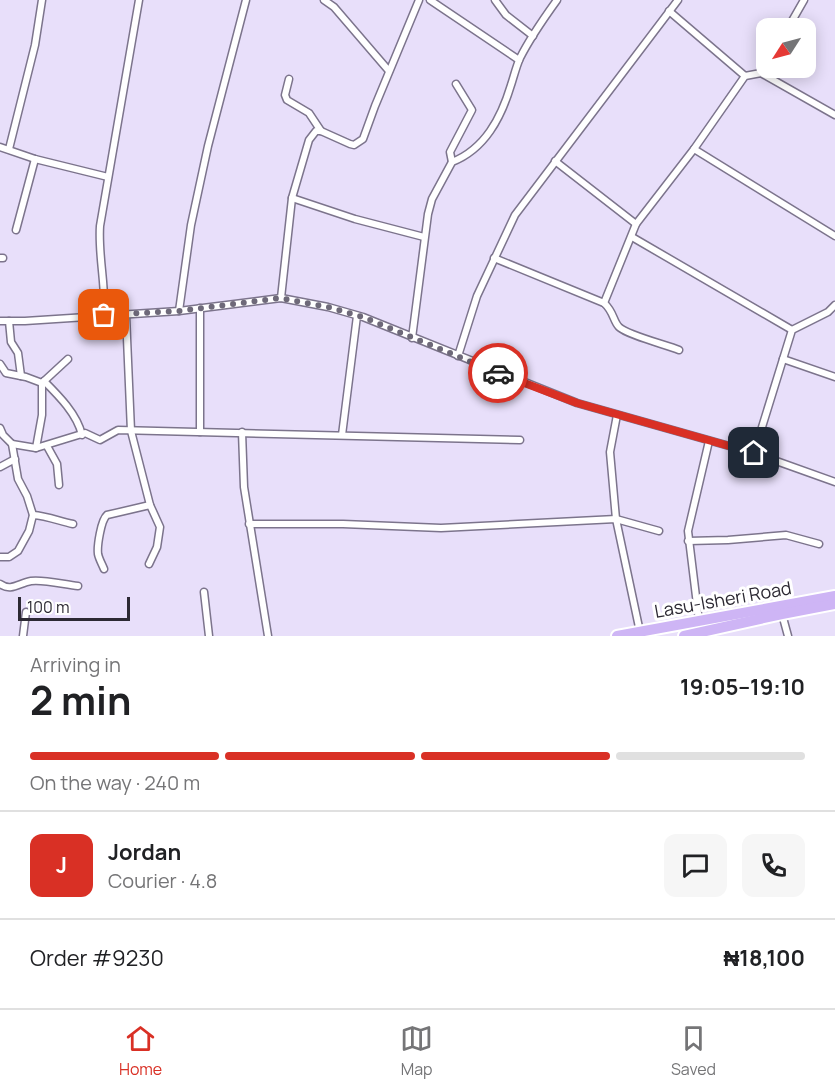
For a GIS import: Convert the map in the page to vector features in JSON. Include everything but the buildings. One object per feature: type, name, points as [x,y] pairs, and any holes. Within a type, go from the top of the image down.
[{"type":"main road","name":"Lasu-Isheri Road","points":[[617,636],[835,596]]},
{"type":"main road","name":"Lasu-Isheri Road","points":[[687,636],[835,604]]},
{"type":"street","points":[[9,149],[34,45],[42,0]]},
{"type":"street","points":[[104,315],[105,301],[99,238],[140,0]]},
{"type":"street","points":[[179,311],[191,225],[208,146],[246,0]]},
{"type":"street","points":[[324,0],[334,7],[389,71]]},
{"type":"street","points":[[280,298],[292,198],[309,140],[316,131],[354,145],[363,139],[419,0]]},
{"type":"street","points":[[430,0],[519,60]]},
{"type":"street","points":[[495,0],[506,15],[533,36]]},
{"type":"street","points":[[452,162],[463,158],[483,141],[492,129],[511,87],[519,60],[557,0]]},
{"type":"street","points":[[458,356],[477,296],[515,215],[678,0]]},
{"type":"street","points":[[794,18],[804,0]]},
{"type":"street","points":[[669,11],[745,76]]},
{"type":"street","points":[[604,303],[636,224],[694,149],[745,76],[756,74]]},
{"type":"street","points":[[769,78],[835,115]]},
{"type":"street","points":[[289,79],[286,100],[309,113],[321,131]]},
{"type":"street","points":[[412,338],[424,237],[432,199],[452,162],[450,152],[472,110],[456,84]]},
{"type":"street","points":[[0,147],[36,159],[108,177]]},
{"type":"street","points":[[694,149],[835,236]]},
{"type":"street","points":[[16,230],[36,159]]},
{"type":"street","points":[[555,161],[636,224]]},
{"type":"street","points":[[292,198],[355,219],[424,237]]},
{"type":"street","points":[[632,237],[792,330]]},
{"type":"street","points":[[494,258],[604,303],[612,310],[616,323],[625,332],[679,350]]},
{"type":"street","points":[[0,321],[179,311],[280,298],[328,307],[357,316],[577,403],[754,453],[835,482]]},
{"type":"street","points":[[754,453],[792,330],[828,312],[835,305]]},
{"type":"street","points":[[200,308],[200,432]]},
{"type":"street","points":[[126,315],[131,431],[150,505],[160,527],[157,547],[149,564]]},
{"type":"street","points":[[342,435],[357,316]]},
{"type":"street","points":[[9,321],[10,342],[18,353],[21,376]]},
{"type":"street","points":[[36,448],[42,415],[43,382],[68,359]]},
{"type":"street","points":[[783,359],[835,377]]},
{"type":"street","points":[[0,364],[6,373],[43,382],[56,392],[75,417],[82,435]]},
{"type":"street","points":[[617,415],[610,452],[616,519],[640,632]]},
{"type":"street","points":[[0,428],[12,444],[18,479],[27,495],[33,515],[29,531],[18,551],[9,557],[0,557]]},
{"type":"street","points":[[12,444],[36,448],[85,434],[100,440],[118,430],[520,440]]},
{"type":"street","points":[[242,432],[243,477],[268,636]]},
{"type":"street","points":[[699,622],[688,531],[709,441]]},
{"type":"street","points":[[46,446],[59,469],[59,485]]},
{"type":"street","points":[[0,466],[15,459]]},
{"type":"street","points":[[104,569],[98,557],[103,519],[107,515],[150,505]]},
{"type":"street","points":[[33,515],[49,516],[73,524]]},
{"type":"street","points":[[249,524],[343,524],[441,528],[616,519],[659,531]]},
{"type":"street","points":[[688,541],[786,535],[819,544]]},
{"type":"street","points":[[0,584],[5,588],[11,588],[32,580],[78,586]]},
{"type":"street","points":[[204,592],[209,636]]},
{"type":"street","points":[[23,636],[26,612]]},
{"type":"street","points":[[782,614],[788,636]]},
{"type":"way so far","points":[[104,315],[179,311],[280,298],[328,307],[363,317],[498,373]]},
{"type":"route","points":[[498,373],[577,403],[754,453]]}]
